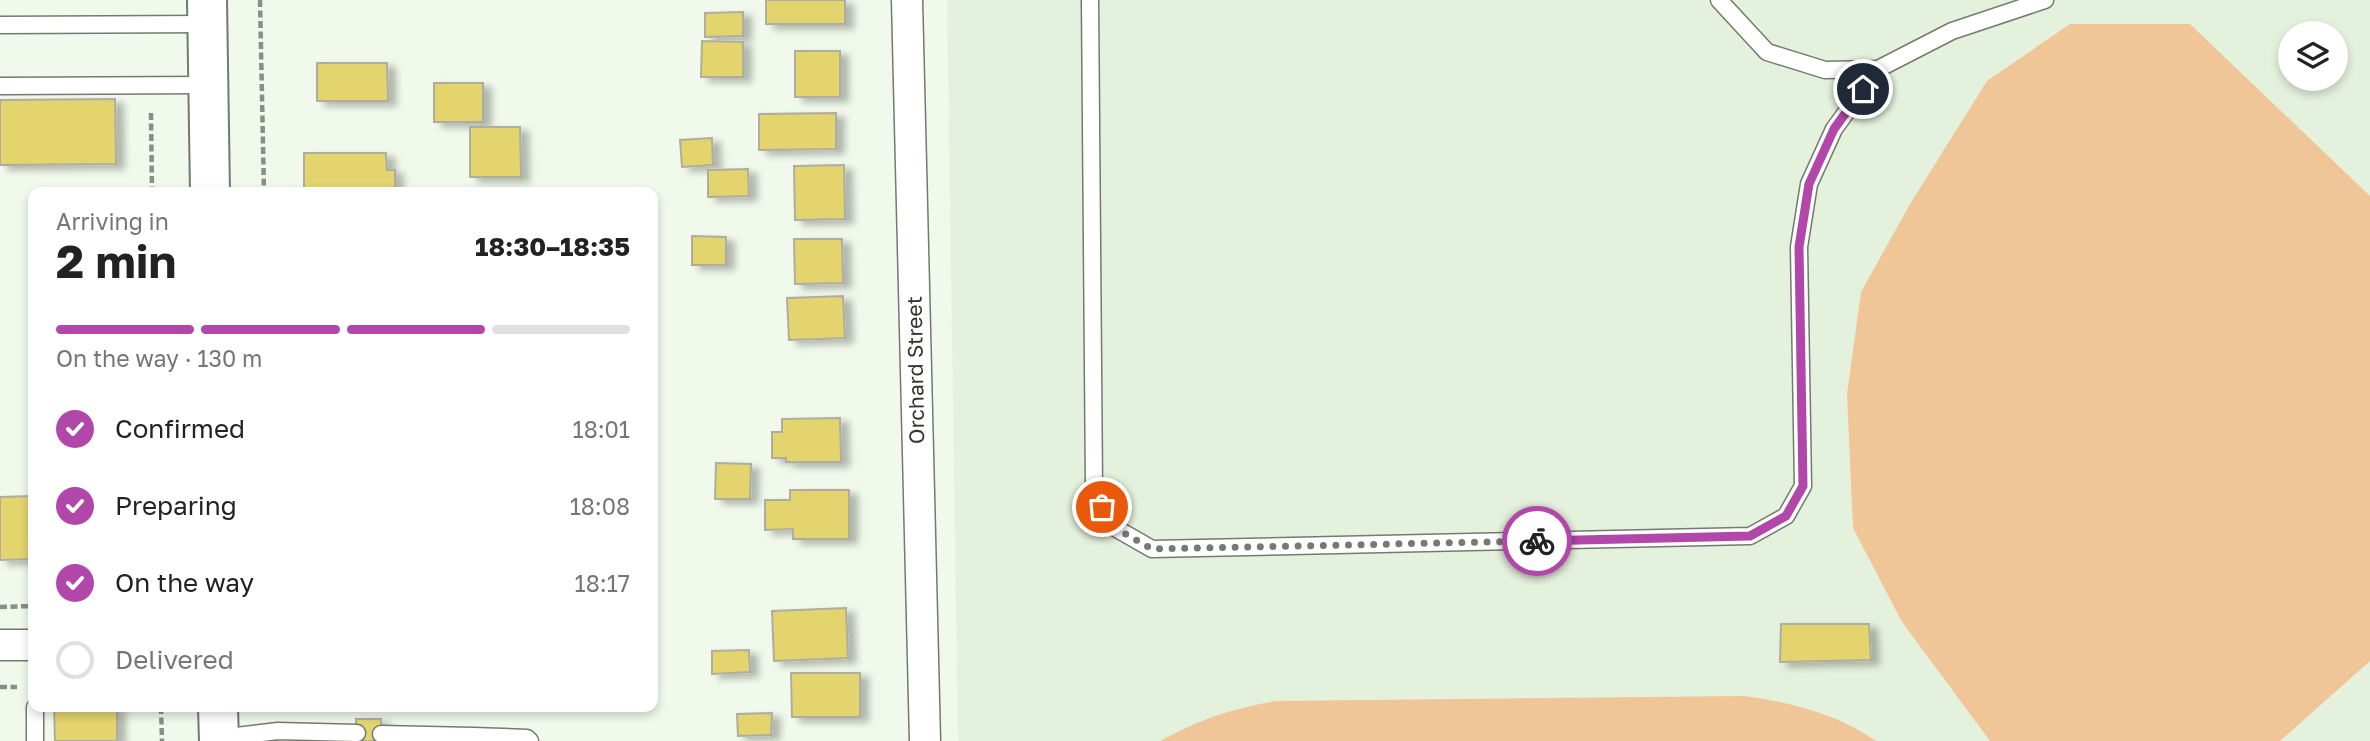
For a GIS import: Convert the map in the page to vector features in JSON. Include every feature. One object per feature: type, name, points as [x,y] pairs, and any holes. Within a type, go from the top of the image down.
[{"type":"main road","points":[[207,12],[210,187]]},
{"type":"street","name":"Orchard Street","points":[[907,0],[925,741]]},
{"type":"street","points":[[0,645],[28,645]]},
{"type":"lane","points":[[1090,0],[1094,488],[1110,525],[1152,549],[1750,536],[1786,516],[1803,486],[1799,247],[1809,184],[1834,129],[1878,69]]},
{"type":"lane","points":[[1718,0],[1766,52],[1825,70],[1878,69],[1952,31],[2045,0]]},
{"type":"lane","points":[[0,25],[207,12]]},
{"type":"lane","points":[[0,86],[208,85]]},
{"type":"lane","points":[[35,712],[36,741]]},
{"type":"lane","points":[[218,729],[357,733]]},
{"type":"lane","points":[[381,734],[473,739],[527,738],[530,741]]},
{"type":"path","points":[[260,0],[264,187]]},
{"type":"path","points":[[0,607],[28,606]]},
{"type":"path","points":[[161,712],[162,741]]},
{"type":"shaded area","points":[[947,0],[2370,0],[2370,741],[958,741]]},
{"type":"shaded area","points":[[2070,24],[2190,24],[2370,196],[2370,661],[2280,741],[1990,741],[1902,622],[1853,528],[1847,394],[1861,292],[1910,204],[1987,81]]},
{"type":"shaded area","points":[[1745,696],[1780,702],[1829,716],[1876,741],[1160,741],[1216,716],[1276,701]]},
{"type":"building","points":[[766,0],[845,0],[845,24],[766,24]]},
{"type":"building","points":[[743,12],[743,36],[705,37],[705,13]]},
{"type":"building","points":[[702,41],[743,42],[743,77],[701,77]]},
{"type":"building","points":[[795,51],[840,51],[840,97],[795,97]]},
{"type":"building","points":[[317,63],[387,63],[388,101],[317,101]]},
{"type":"building","points":[[434,83],[483,83],[483,122],[434,122]]},
{"type":"building","points":[[115,99],[116,164],[0,165],[0,100]]},
{"type":"building","points":[[836,113],[836,149],[759,150],[759,114]]},
{"type":"building","points":[[470,127],[520,127],[521,177],[470,177]]},
{"type":"building","points":[[712,138],[713,165],[682,167],[680,140]]},
{"type":"building","points":[[304,153],[386,153],[387,170],[395,170],[395,187],[304,187]]},
{"type":"building","points":[[844,165],[845,219],[795,220],[794,166]]},
{"type":"building","points":[[748,169],[749,196],[708,197],[708,170]]},
{"type":"building","points":[[692,236],[726,237],[726,265],[692,265]]},
{"type":"building","points":[[794,239],[842,239],[843,283],[795,284]]},
{"type":"building","points":[[843,296],[845,338],[789,340],[787,298]]},
{"type":"building","points":[[840,418],[841,462],[786,462],[786,458],[772,458],[772,432],[782,432],[782,419]]},
{"type":"building","points":[[716,463],[751,464],[750,499],[715,499]]},
{"type":"building","points":[[790,490],[849,490],[849,539],[793,539],[793,529],[765,530],[765,500],[790,500]]},
{"type":"building","points":[[28,496],[28,559],[0,560],[0,497]]},
{"type":"building","points":[[846,608],[848,658],[774,661],[772,611]]},
{"type":"building","points":[[1781,624],[1869,624],[1871,660],[1780,662]]},
{"type":"building","points":[[749,650],[750,672],[712,674],[712,651]]},
{"type":"building","points":[[791,673],[860,673],[860,717],[792,717]]},
{"type":"building","points":[[54,712],[117,712],[117,741],[55,741]]},
{"type":"building","points":[[772,713],[771,735],[738,736],[737,714]]},
{"type":"building","points":[[356,719],[381,719],[381,741],[356,741]]},
{"type":"way so far","points":[[1102,507],[1110,525],[1152,549],[1537,541]]},
{"type":"route","points":[[1537,541],[1750,536],[1786,516],[1803,486],[1799,247],[1809,184],[1834,129],[1863,89]]}]
